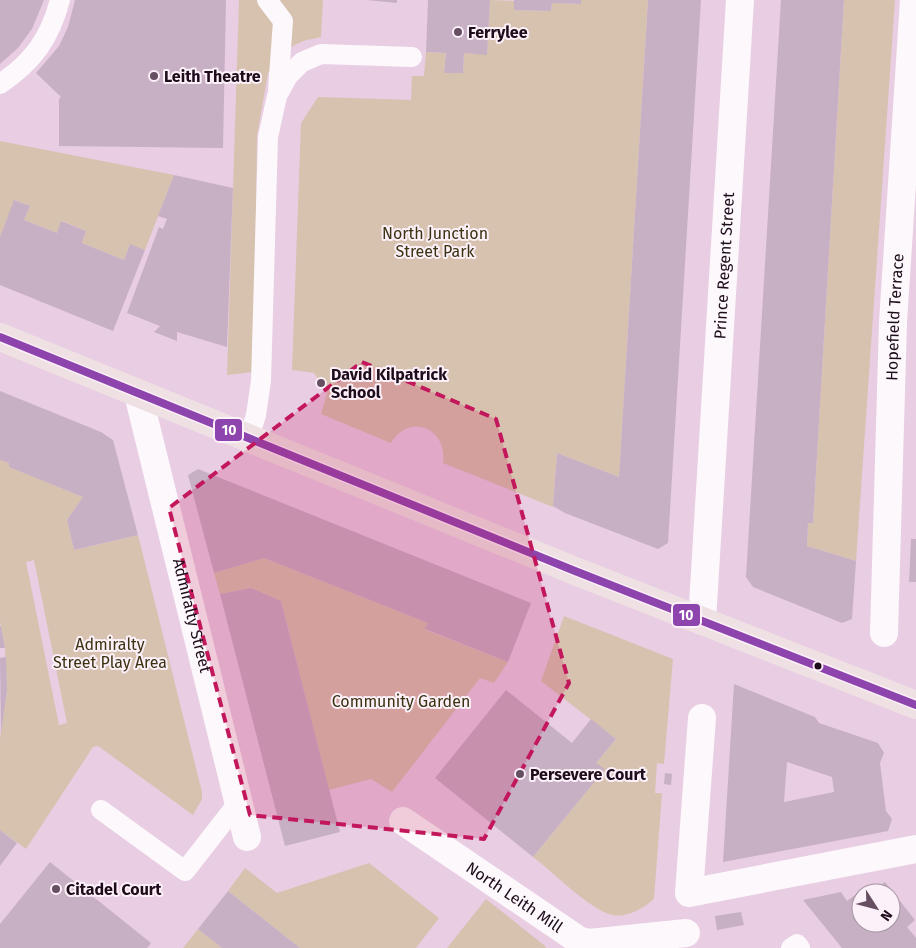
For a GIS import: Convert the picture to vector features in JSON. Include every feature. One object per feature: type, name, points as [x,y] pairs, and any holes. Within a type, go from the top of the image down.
[{"type":"main road","points":[[0,337],[702,621],[916,705]]},
{"type":"street","name":"Prince Regent Street","points":[[702,621],[740,0]]},
{"type":"street","name":"Hopefield Terrace","points":[[884,633],[904,319],[914,0]]},
{"type":"street","name":"Admiralty Street","points":[[138,394],[247,837]]},
{"type":"street","name":"North Leith Mill","points":[[403,821],[580,941],[589,943],[686,940],[702,718]]},
{"type":"street","points":[[689,893],[916,849]]},
{"type":"lane","points":[[0,84],[29,61],[45,41],[60,0]]},
{"type":"lane","points":[[249,437],[256,415],[261,380],[268,137],[278,96],[283,21],[267,0]]},
{"type":"lane","points":[[278,96],[288,76],[302,62],[321,54],[412,57]]},
{"type":"lane","points":[[101,810],[185,871],[238,803]]},
{"type":"lane","points":[[791,948],[797,944],[800,948]]},
{"type":"highlighted area","points":[[362,362],[496,419],[569,683],[484,839],[250,815],[169,508]]},
{"type":"green space","points":[[239,0],[323,0],[321,37],[303,41],[285,50],[268,73],[257,136],[254,372],[227,375]]},
{"type":"green space","name":"North Junction Street Park","points":[[490,0],[514,1],[514,10],[551,11],[552,3],[580,4],[581,0],[648,0],[619,477],[557,453],[553,507],[443,463],[443,451],[440,441],[426,428],[417,426],[407,428],[391,443],[321,414],[327,393],[314,373],[292,370],[301,123],[318,97],[411,100],[412,76],[424,76],[426,52],[446,53],[444,73],[463,73],[464,53],[487,54]]},
{"type":"green space","points":[[844,0],[895,0],[856,561],[807,546],[808,523],[813,523]]},
{"type":"green space","points":[[0,141],[174,175],[145,250],[130,244],[124,260],[82,243],[86,231],[62,221],[57,233],[24,220],[30,206],[15,200],[0,237]]},
{"type":"green space","name":"Admiralty Street Play Area","points":[[0,460],[9,463],[10,467],[83,497],[67,520],[74,550],[138,535],[202,792],[202,799],[193,815],[98,746],[93,747],[26,849],[0,830],[0,738],[7,690],[5,648],[0,622]],"holes":[[[34,560],[67,723],[59,725],[26,562]]]},
{"type":"green space","name":"Community Garden","points":[[264,558],[428,623],[426,630],[508,662],[494,683],[480,678],[392,792],[371,779],[329,790],[281,601],[251,588],[220,594],[214,573]]},
{"type":"green space","points":[[564,616],[673,659],[664,764],[657,763],[655,793],[662,793],[654,899],[629,914],[612,915],[593,906],[533,857],[604,770],[596,763],[616,739],[541,681]]},
{"type":"green space","points":[[369,863],[439,918],[416,948],[300,948],[228,891],[245,868],[277,893]]},
{"type":"green space","points":[[486,899],[545,946],[546,948],[447,948]]},
{"type":"green space","points":[[198,929],[222,948],[183,948]]},
{"type":"building","points":[[0,0],[44,0],[32,29],[18,48],[0,64]]},
{"type":"building","name":"Leith Theatre","points":[[75,0],[226,0],[223,148],[59,146],[59,99],[61,97],[36,73],[59,46],[68,27]]},
{"type":"building","points":[[366,0],[397,0],[397,3]]},
{"type":"building","name":"Ferrylee","points":[[428,0],[490,0],[487,55],[464,53],[463,73],[444,73],[446,53],[426,52]]},
{"type":"building","points":[[514,0],[581,0],[581,4],[552,3],[551,11],[514,10]]},
{"type":"building","points":[[648,0],[701,0],[668,543],[658,549],[565,513],[553,506],[557,453],[619,477]]},
{"type":"building","points":[[781,0],[844,0],[813,523],[808,523],[807,546],[856,561],[852,619],[842,623],[753,587],[746,577]]},
{"type":"building","points":[[174,175],[233,188],[227,347],[177,332],[177,341],[154,332],[160,326],[127,313],[159,227],[163,229],[167,219],[158,216]]},
{"type":"building","points":[[14,200],[30,206],[24,220],[57,233],[61,221],[86,231],[82,243],[124,260],[130,244],[145,250],[113,331],[0,285],[0,237]]},
{"type":"building","points":[[0,391],[101,432],[113,440],[138,535],[74,550],[67,520],[83,497],[9,467],[9,463],[0,460]]},
{"type":"building","points":[[198,469],[531,603],[508,662],[425,629],[428,623],[264,558],[214,573],[188,475]]},
{"type":"building","points":[[911,539],[916,539],[916,582],[909,582]]},
{"type":"building","points":[[251,588],[281,601],[340,832],[285,846],[220,594]]},
{"type":"building","points":[[1,626],[5,648],[0,648]]},
{"type":"building","points":[[6,657],[7,690],[1,734],[0,658]]},
{"type":"building","points":[[734,684],[815,717],[819,723],[878,743],[884,753],[880,763],[886,811],[892,819],[888,831],[723,862]],"holes":[[[787,762],[832,777],[834,792],[784,802]]]},
{"type":"building","name":"Persevere Court","points":[[506,690],[572,743],[591,719],[616,739],[596,763],[605,769],[533,857],[435,778]]},
{"type":"building","points":[[665,773],[672,774],[671,785],[664,784]]},
{"type":"building","points":[[0,830],[17,843],[0,866]]},
{"type":"building","name":"Citadel Court","points":[[50,862],[151,943],[147,948],[0,948],[0,924]]},
{"type":"building","points":[[228,891],[300,948],[222,948],[198,929]]},
{"type":"building","points":[[841,892],[847,901],[851,898],[851,933],[901,933],[901,902],[915,920],[907,927],[916,938],[916,948],[842,948],[803,900]]},
{"type":"building","points":[[741,912],[744,925],[717,930],[715,916]]},
{"type":"transit line","name":"10","points":[[0,337],[575,571],[916,705]]},
{"type":"place","name":"Ferrylee","points":[[458,32]]},
{"type":"place","name":"Leith Theatre","points":[[154,76]]},
{"type":"place","name":"David Kilpatrick School","points":[[321,383]]},
{"type":"place","name":"Persevere Court","points":[[520,774]]},
{"type":"place","name":"Citadel Court","points":[[56,889]]}]
